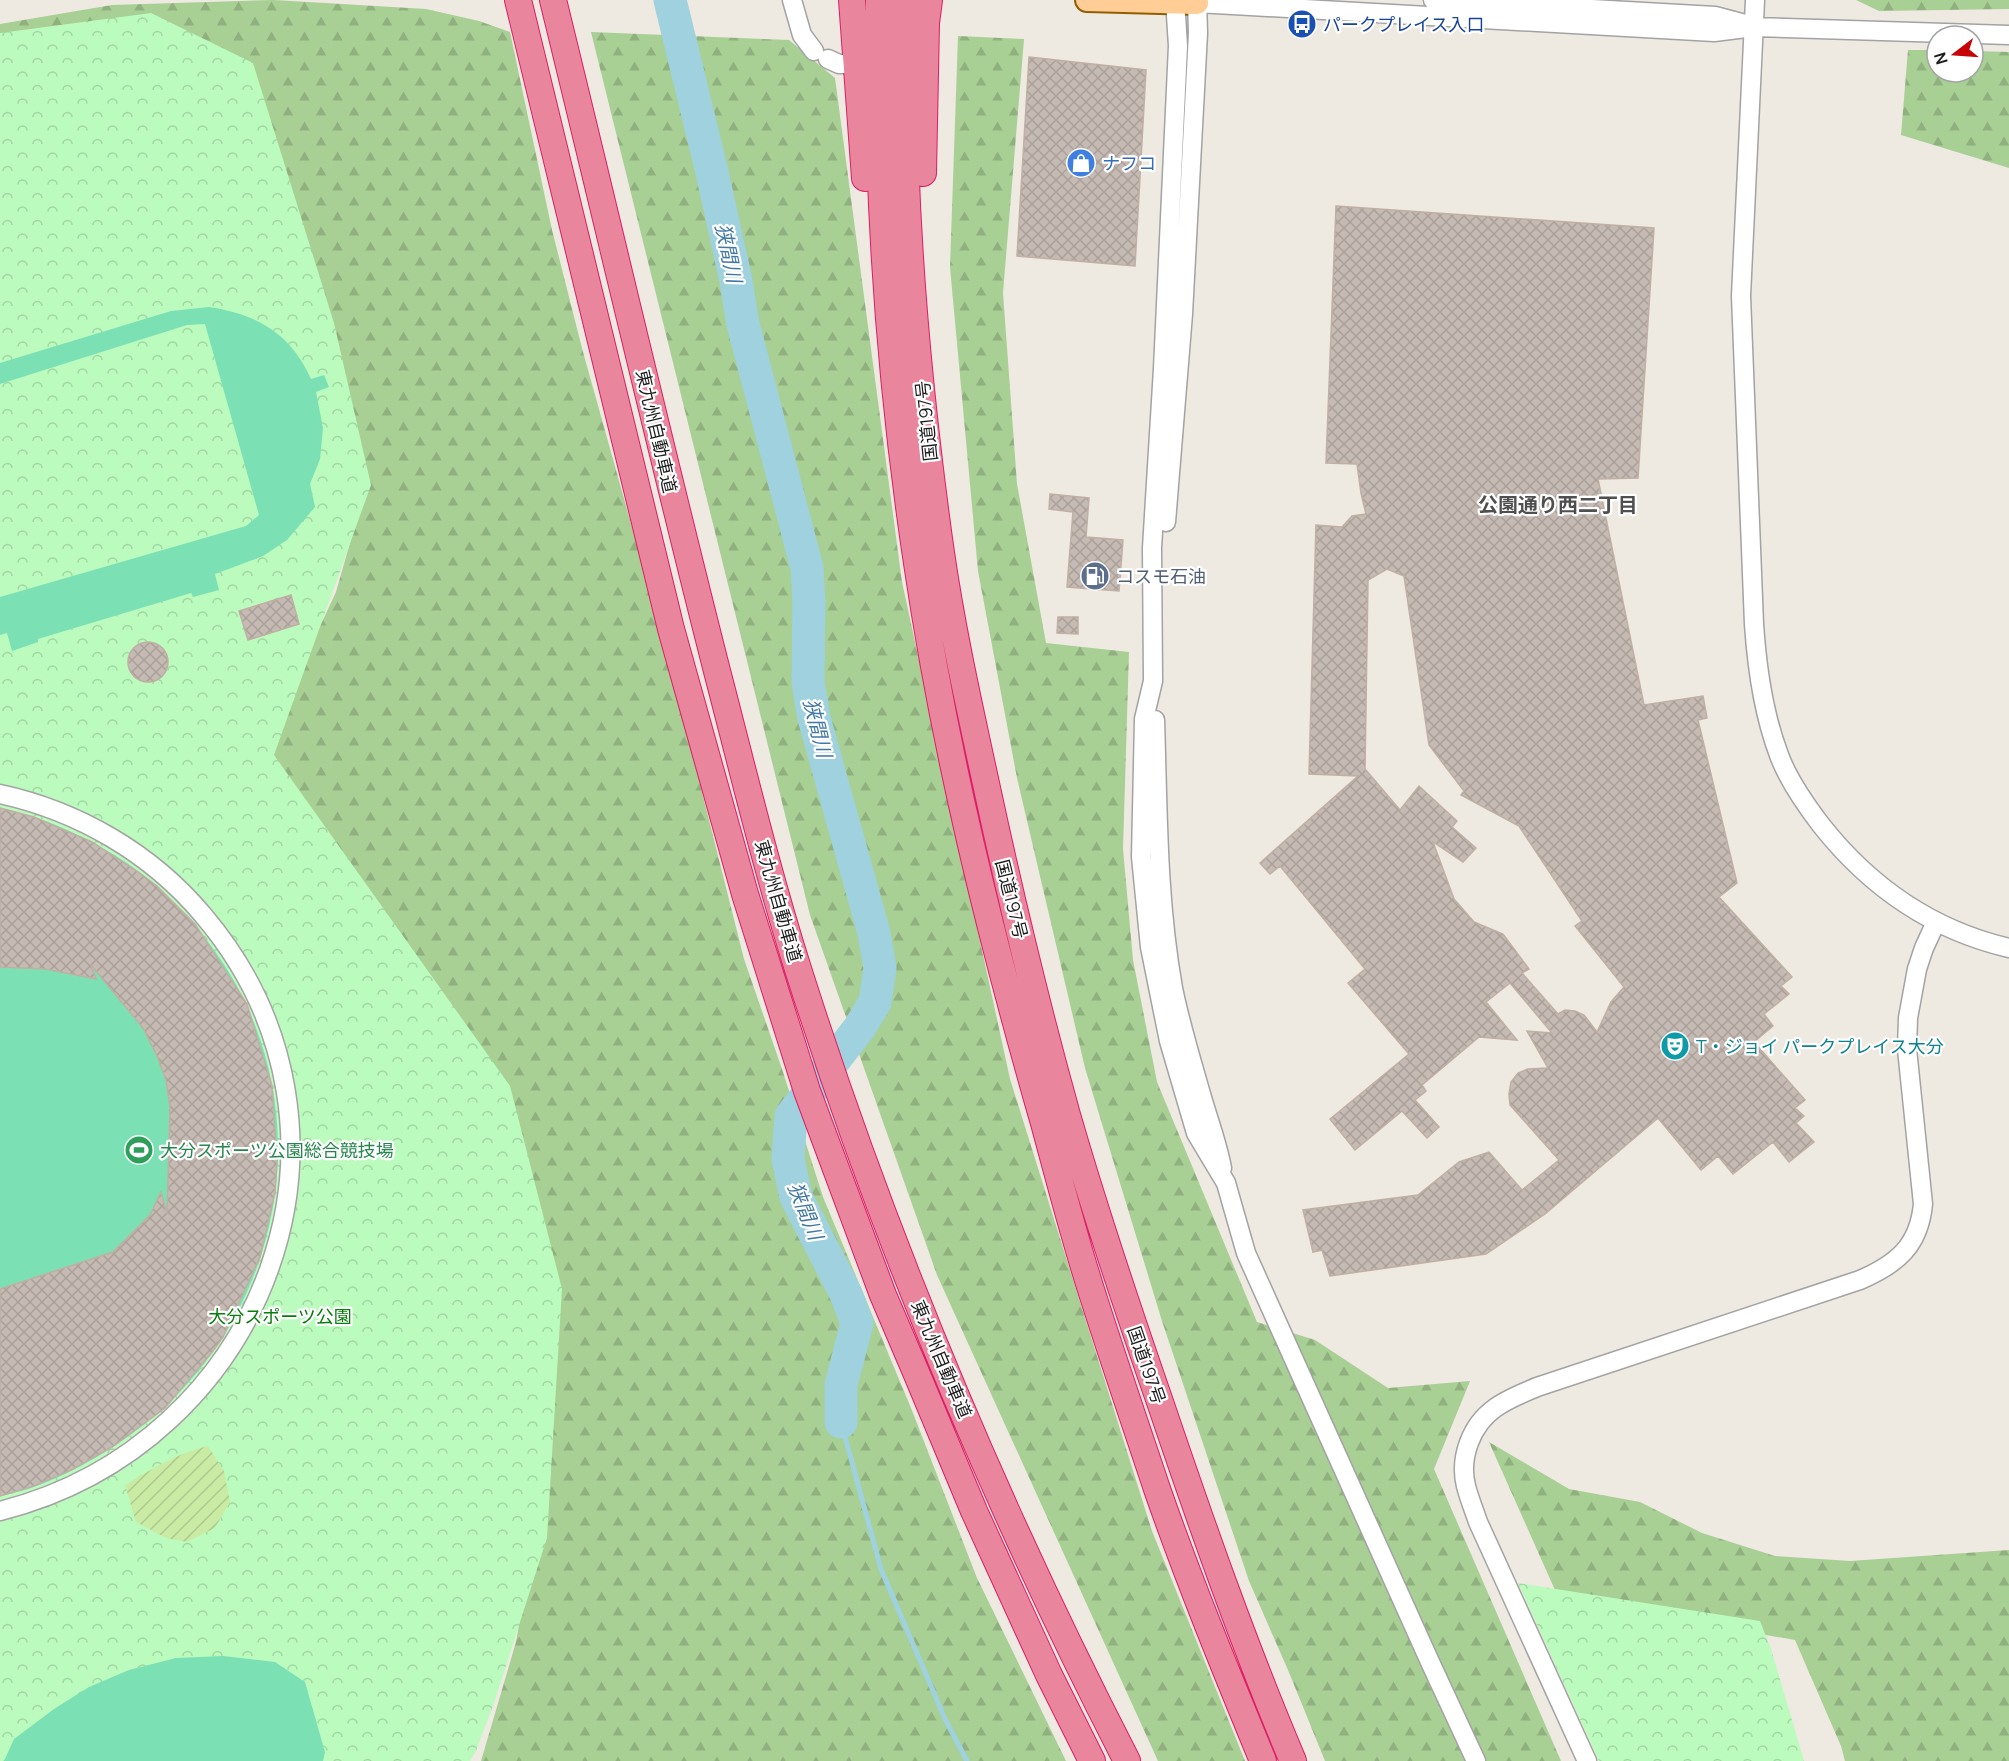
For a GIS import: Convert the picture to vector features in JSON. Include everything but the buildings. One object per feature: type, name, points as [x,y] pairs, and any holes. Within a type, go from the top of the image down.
[{"type":"highway","name":"東九州自動車道","points":[[517,0],[671,629],[720,808],[807,1090],[883,1295],[988,1541],[1092,1761]]},
{"type":"highway","name":"東九州自動車道","points":[[553,0],[682,533],[757,825],[798,968],[872,1186],[943,1361],[1026,1557],[1127,1761]]},
{"type":"highway","points":[[852,0],[866,191],[888,320]]},
{"type":"highway","name":"国道197号","points":[[879,0],[879,121],[888,320],[917,563],[944,716],[967,826],[1021,1044],[1093,1295],[1159,1494],[1263,1761]]},
{"type":"highway","name":"国道197号","points":[[904,0],[903,93],[914,306],[928,441],[945,573],[962,670],[999,845],[1041,1020],[1121,1292],[1249,1654],[1293,1761]]},
{"type":"highway","points":[[929,0],[923,133],[924,201],[929,297],[944,478],[945,573]]},
{"type":"main road","points":[[1087,0],[1186,2]]},
{"type":"street","points":[[792,0],[802,35],[821,55],[839,64],[855,64]]},
{"type":"street","points":[[1434,0],[1715,16],[1754,27]]},
{"type":"street","points":[[1755,0],[1741,296],[1754,624],[1756,657],[1763,699],[1779,756],[1797,791],[1846,855],[1866,875],[1912,909],[1936,922],[2009,948]]},
{"type":"street","points":[[1476,1761],[1291,1352],[1251,1235],[1226,1183],[1217,1143],[1180,1021],[1162,914],[1153,681],[1183,314],[1198,33],[1186,2],[1714,32],[1754,27],[2009,35]]},
{"type":"street","points":[[0,794],[55,810],[112,837],[168,878],[208,921],[237,960],[252,986],[265,1017],[284,1076],[291,1147],[285,1215],[272,1261],[255,1306],[217,1367],[183,1406],[128,1453],[87,1478],[52,1494],[0,1512]]},
{"type":"street","points":[[1587,1761],[1479,1522],[1466,1486],[1464,1471],[1468,1444],[1483,1418],[1495,1407],[1537,1387],[1860,1280],[1886,1268],[1902,1254],[1918,1229],[1923,1204],[1907,1049],[1908,1018],[1917,969],[1936,922]]},
{"type":"green space","points":[[274,0],[426,9],[479,21],[510,32],[552,230],[583,352],[665,645],[744,959],[823,1197],[911,1408],[977,1578],[1066,1761],[481,1761],[516,1642],[553,1431],[252,765],[336,592],[358,515],[0,44],[0,24],[112,5]]},
{"type":"green space","points":[[1856,0],[2009,0],[2009,9],[1879,11]]},
{"type":"green space","name":"大分スポーツ公園","points":[[151,13],[253,63],[334,323],[371,485],[274,755],[510,1086],[562,1289],[547,1538],[494,1703],[470,1761],[0,1761],[0,33]]},
{"type":"green space","points":[[591,32],[789,40],[835,78],[902,582],[1010,1079],[1152,1531],[1245,1761],[1158,1761],[937,1275],[810,915]]},
{"type":"green space","points":[[958,36],[1024,39],[1003,293],[1017,484],[1046,643],[1129,652],[1123,849],[1133,960],[1157,1082],[1257,1322],[1315,1340],[1388,1388],[1470,1381],[1434,1469],[1561,1761],[1325,1761],[1249,1581],[1162,1321],[1085,1068],[1017,778],[978,571],[950,267]]},
{"type":"green space","points":[[1908,50],[1925,50],[1925,84],[1985,84],[1985,51],[2009,52],[2009,168],[1901,135]]},
{"type":"green space","points":[[209,307],[226,310],[257,321],[283,338],[303,363],[311,379],[324,375],[329,387],[316,392],[323,428],[320,459],[310,484],[315,507],[287,540],[263,556],[215,574],[219,590],[193,597],[191,593],[38,639],[38,642],[12,651],[7,633],[0,635],[0,597],[246,526],[259,515],[205,324],[187,325],[0,384],[0,363],[171,311]]},
{"type":"green space","name":"大分スポーツ公園総合競技場","points":[[0,808],[50,823],[82,837],[127,863],[161,890],[200,932],[246,1005],[269,1071],[278,1140],[273,1208],[255,1274],[224,1336],[181,1391],[126,1438],[66,1474],[33,1487],[0,1496]]},
{"type":"green space","points":[[1489,1442],[1569,1489],[1640,1502],[1702,1533],[1775,1556],[1850,1561],[2009,1550],[2009,1761],[1845,1761],[1841,1746],[1795,1640],[1559,1599]]},
{"type":"green space","points":[[208,1446],[224,1471],[230,1502],[215,1528],[187,1542],[166,1538],[136,1522],[125,1485],[175,1457]]},
{"type":"green space","points":[[1518,1583],[1760,1621],[1771,1649],[1804,1761],[1599,1761]]},
{"type":"green space","points":[[223,1656],[275,1662],[305,1682],[325,1752],[323,1761],[4,1761],[14,1739],[54,1709],[89,1687],[129,1670],[176,1658]]},
{"type":"waterway","name":"狭間川","points":[[670,0],[711,168],[743,324],[807,568],[808,682],[814,718],[874,933],[880,968],[875,1002],[860,1027],[791,1116],[788,1159],[796,1197],[846,1294],[857,1323],[841,1385],[841,1422]]},
{"type":"waterway","points":[[841,1422],[881,1569],[945,1719],[967,1761]]},
{"type":"place","name":"パークプレイス入口","points":[[1302,24]]},
{"type":"place","name":"ナフコ","points":[[1081,163]]},
{"type":"place","name":"コスモ石油","points":[[1095,576]]},
{"type":"place","name":"T・ジョイ パークプレイス大分","points":[[1675,1046]]},
{"type":"place","name":"大分スポーツ公園総合競技場","points":[[139,1150]]},
{"type":"district","name":"公園通り西二丁目","points":[[1558,504]]}]
